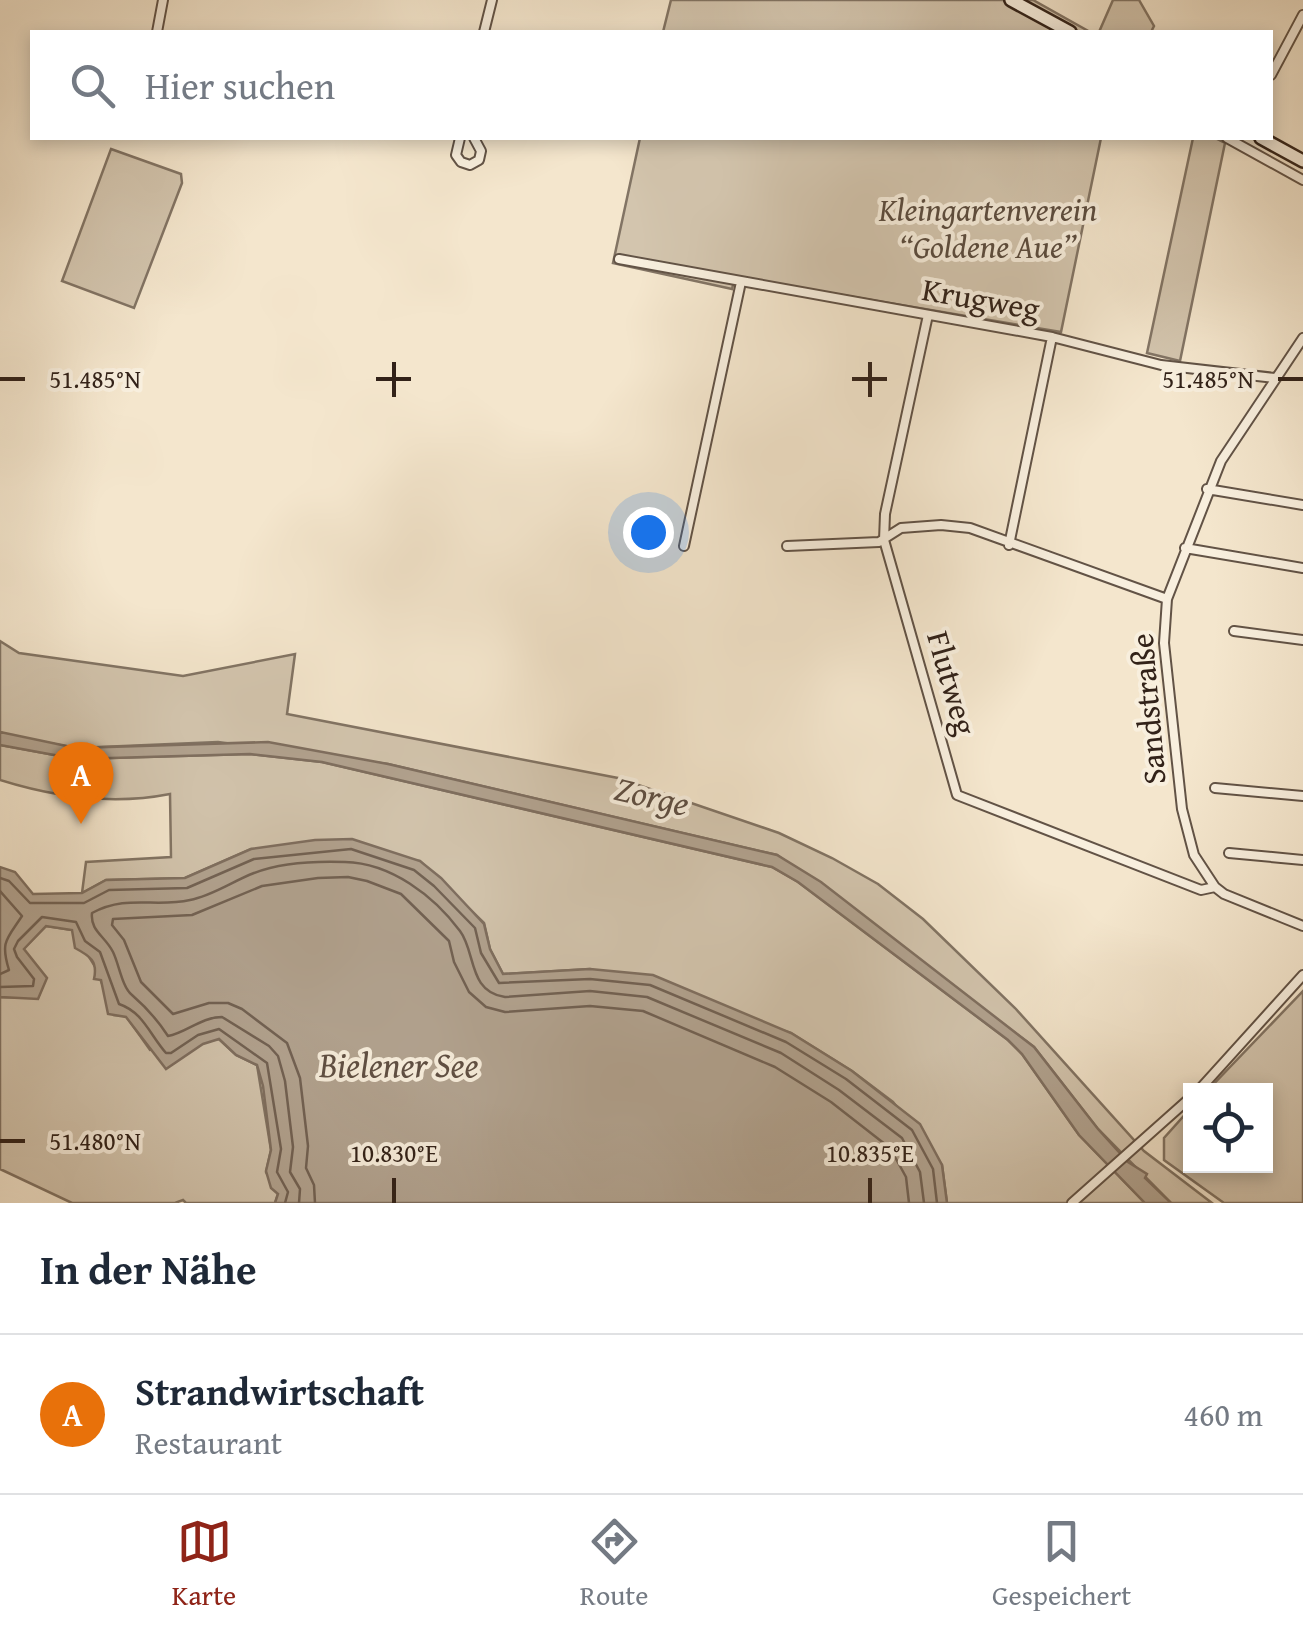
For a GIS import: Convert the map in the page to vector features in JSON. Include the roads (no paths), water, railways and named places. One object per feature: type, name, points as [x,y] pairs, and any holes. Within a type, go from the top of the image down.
[{"type":"main road","points":[[1011,0],[1066,30]]},
{"type":"main road","points":[[1265,140],[1303,160]]},
{"type":"street","points":[[157,30],[163,0]]},
{"type":"street","points":[[484,30],[492,0]]},
{"type":"street","points":[[1273,71],[1303,14]]},
{"type":"street","points":[[460,140],[456,155],[470,165],[479,160],[481,151],[475,140]]},
{"type":"street","points":[[1231,140],[1303,180]]},
{"type":"street","name":"Krugweg","points":[[619,258],[1052,336],[1161,365],[1275,378]]},
{"type":"street","points":[[684,546],[741,282]]},
{"type":"street","name":"Flutweg","points":[[928,316],[885,514],[884,540],[957,795],[1201,890],[1214,887]]},
{"type":"street","points":[[1009,544],[1052,336]]},
{"type":"street","name":"Sandstraße","points":[[1214,887],[1194,854],[1182,809],[1164,643],[1168,599],[1207,489],[1221,461],[1303,338]]},
{"type":"street","points":[[1207,489],[1303,505]]},
{"type":"street","points":[[787,546],[871,544],[901,528],[970,528],[1168,599]]},
{"type":"street","points":[[1185,548],[1303,568]]},
{"type":"street","points":[[1234,632],[1303,640]]},
{"type":"street","points":[[1215,788],[1303,796]]},
{"type":"street","points":[[1230,854],[1303,860]]},
{"type":"street","points":[[1214,887],[1236,901],[1303,926]]},
{"type":"street","points":[[1205,1083],[1303,976]]},
{"type":"street","points":[[1072,1203],[1183,1104]]},
{"type":"water","points":[[0,732],[76,748],[268,742],[388,764],[777,855],[821,882],[1034,1047],[1098,1129],[1128,1162],[1147,1174],[1145,1178],[1171,1203],[1145,1203],[1079,1135],[1008,1040],[798,882],[772,867],[322,762],[250,754],[76,759],[0,745]]},
{"type":"water","name":"Bielener See","points":[[352,839],[420,861],[441,878],[484,924],[490,949],[503,974],[590,969],[653,975],[791,1033],[852,1071],[920,1124],[942,1165],[947,1203],[275,1203],[278,1194],[271,1188],[266,1171],[271,1150],[257,1065],[236,1055],[219,1039],[203,1044],[166,1069],[126,1017],[108,1014],[101,980],[94,979],[92,960],[75,948],[72,930],[46,926],[24,949],[47,978],[38,999],[0,997],[0,867],[15,872],[33,894],[82,893],[106,880],[185,878],[251,849]]},
{"type":"place","name":"Strandwirtschaft","points":[[81,824]]},
{"type":"park label","name":"Kleingartenverein “Goldene Aue”","points":[[988,228]]},
{"type":"water label","name":"Zorge","points":[[652,796]]}]
